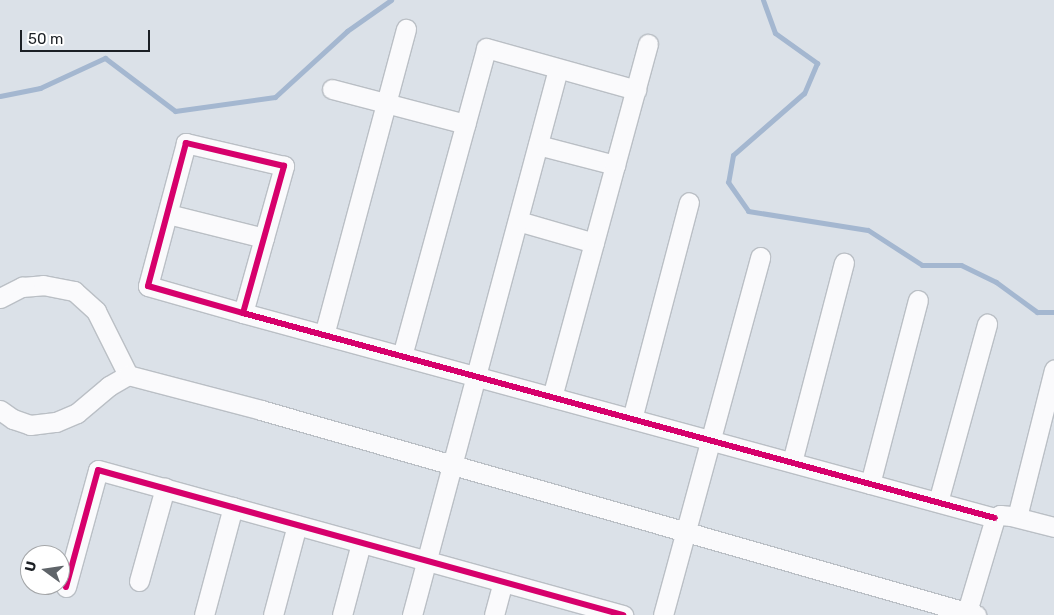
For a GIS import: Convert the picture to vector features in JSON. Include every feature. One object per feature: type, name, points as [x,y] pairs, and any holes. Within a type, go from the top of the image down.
[{"type":"street","points":[[324,335],[406,29]]},
{"type":"street","points":[[552,397],[648,44]]},
{"type":"street","points":[[402,356],[486,48],[636,90]]},
{"type":"street","points":[[412,615],[454,464],[558,69]]},
{"type":"street","points":[[332,89],[465,124]]},
{"type":"street","points":[[243,313],[284,166],[186,143],[148,286],[243,313],[995,518]]},
{"type":"street","points":[[538,145],[615,165]]},
{"type":"street","points":[[632,419],[689,202]]},
{"type":"street","points":[[168,214],[264,238]]},
{"type":"street","points":[[518,221],[594,243]]},
{"type":"street","points":[[662,615],[760,257]]},
{"type":"street","points":[[792,462],[844,263]]},
{"type":"street","points":[[0,298],[22,288],[43,285],[74,291],[96,311],[128,375]]},
{"type":"street","points":[[870,484],[918,300]]},
{"type":"street","points":[[938,502],[987,324]]},
{"type":"street","points":[[1017,518],[1054,370]]},
{"type":"street","points":[[0,410],[13,420],[30,425],[56,422],[77,413],[109,386],[128,375],[454,464],[970,614],[995,518],[1000,514],[1054,527]]},
{"type":"street","points":[[70,572],[98,470],[503,582],[577,609],[623,615]]},
{"type":"street","points":[[139,581],[165,488]]},
{"type":"street","points":[[204,615],[233,507]]},
{"type":"street","points":[[273,615],[297,525]]},
{"type":"street","points":[[342,615],[362,543]]},
{"type":"street","points":[[494,615],[503,582]]},
{"type":"waterway","points":[[0,96],[40,88],[105,58],[175,111],[275,97],[347,31],[391,0]]},
{"type":"waterway","points":[[763,0],[775,33],[817,63],[804,93],[733,155],[728,182],[748,211],[868,230],[922,265],[961,265],[996,282],[1037,312],[1054,312]]},
{"type":"cycle path","points":[[243,313],[284,166],[186,143],[148,286],[243,313],[995,518]]},
{"type":"cycle path","points":[[70,572],[98,470],[623,615]]}]
